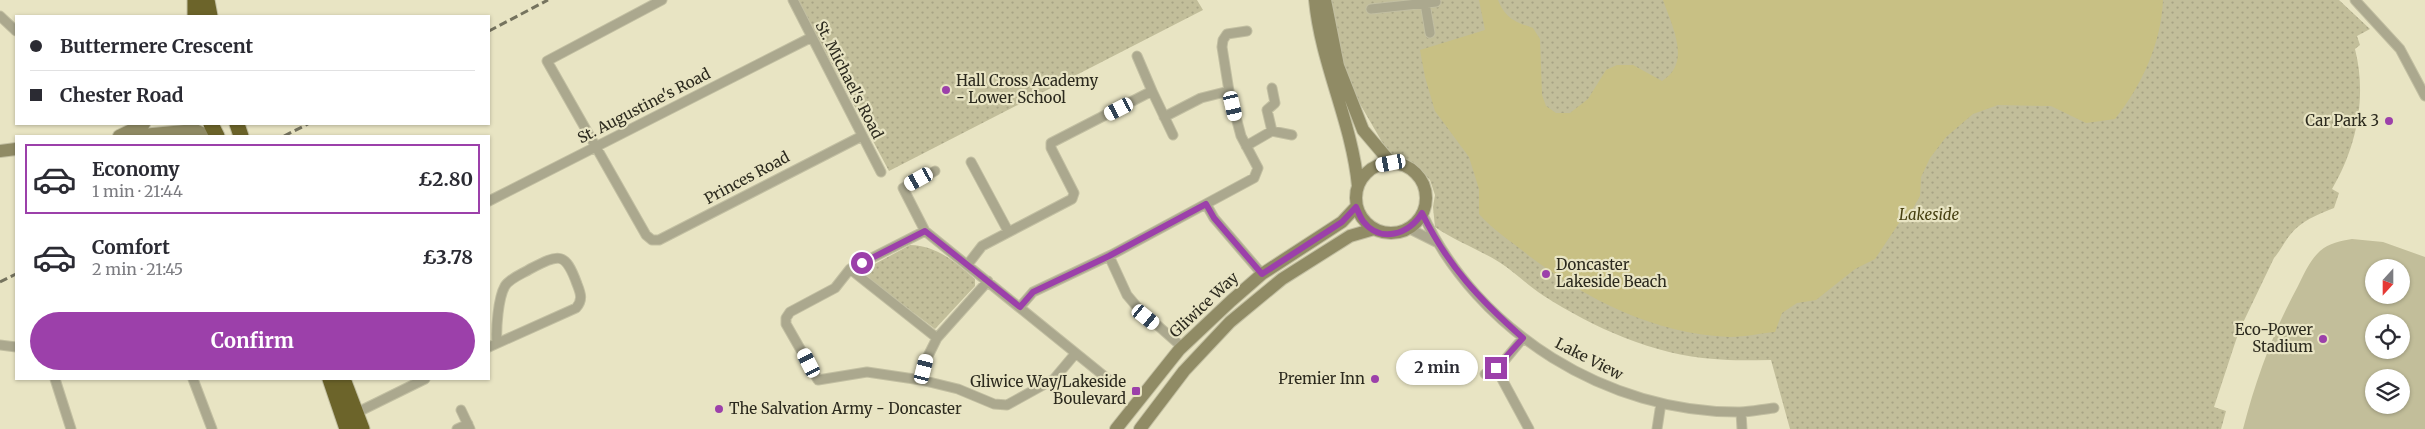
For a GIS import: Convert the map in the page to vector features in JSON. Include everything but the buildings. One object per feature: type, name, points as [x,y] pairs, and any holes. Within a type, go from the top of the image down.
[{"type":"highway","points":[[194,0],[195,15]]},
{"type":"highway","points":[[207,0],[210,15]]},
{"type":"highway","points":[[330,380],[347,429]]},
{"type":"highway","points":[[343,380],[362,429]]},
{"type":"street","points":[[594,147],[547,61],[662,0]]},
{"type":"street","name":"St. Michael's Road","points":[[793,0],[881,172]]},
{"type":"street","points":[[1315,0],[1332,81],[1349,134],[1358,186]]},
{"type":"street","points":[[1325,0],[1338,66],[1363,130],[1391,163]]},
{"type":"street","points":[[2355,0],[2400,49],[2425,96]]},
{"type":"street","points":[[1371,9],[1398,3],[1436,2]]},
{"type":"street","points":[[1425,3],[1430,33]]},
{"type":"street","points":[[0,16],[15,30]]},
{"type":"street","points":[[1020,307],[1033,292],[1109,256],[1254,178],[1258,168],[1241,136],[1230,91],[1223,40],[1227,34],[1247,30]]},
{"type":"street","name":"St. Augustine's Road","points":[[490,200],[812,37]]},
{"type":"street","points":[[1136,56],[1173,135]]},
{"type":"street","points":[[1272,88],[1275,103],[1267,110],[1272,131]]},
{"type":"street","points":[[968,264],[982,246],[1072,198],[1074,193],[1051,148],[1051,143],[1152,91]]},
{"type":"street","points":[[1164,117],[1201,98],[1230,91]]},
{"type":"street","points":[[121,135],[142,125]]},
{"type":"street","points":[[142,135],[195,130],[206,135]]},
{"type":"street","points":[[1246,146],[1272,131],[1292,135]]},
{"type":"street","name":"Princes Road","points":[[594,147],[646,235],[652,240],[659,240],[862,136]]},
{"type":"street","points":[[0,151],[15,149]]},
{"type":"street","points":[[971,162],[1008,231]]},
{"type":"street","points":[[1391,163],[1403,165],[1416,174],[1423,184],[1426,198],[1422,213],[1410,229],[1391,233],[1374,229],[1364,222],[1356,207],[1355,194],[1358,186],[1367,172],[1377,165],[1391,163]]},
{"type":"street","points":[[935,171],[903,188],[925,231],[968,264],[1075,354],[1110,380]]},
{"type":"street","points":[[1206,204],[1214,218],[1262,274]]},
{"type":"street","name":"Gliwice Way","points":[[1116,429],[1182,347],[1262,274],[1342,222],[1356,207]]},
{"type":"street","name":"Lake View","points":[[1422,213],[1436,242],[1465,281],[1523,338],[1562,364],[1590,379],[1632,395],[1661,402],[1700,409],[1741,412],[1774,408]]},
{"type":"street","name":"Gliwice Way","points":[[1140,429],[1184,371],[1230,322],[1282,279],[1350,236],[1374,229]]},
{"type":"street","name":"Lake View","points":[[1410,229],[1436,242]]},
{"type":"street","points":[[925,231],[850,269],[835,288],[790,312],[786,318],[786,324],[818,380],[867,372],[921,380],[958,389],[994,404],[1007,405],[1054,379],[1075,354]]},
{"type":"street","points":[[1109,256],[1127,295],[1138,308],[1182,347]]},
{"type":"street","points":[[552,257],[563,259],[570,265],[582,296],[576,308],[493,345],[504,287],[512,280],[552,257]]},
{"type":"street","points":[[850,269],[937,338]]},
{"type":"street","points":[[921,380],[927,358],[937,338],[988,281]]},
{"type":"street","points":[[1485,374],[1496,368],[1523,338]]},
{"type":"street","points":[[0,345],[15,347]]},
{"type":"street","points":[[1496,368],[1529,429]]},
{"type":"street","points":[[55,380],[71,429]]},
{"type":"street","points":[[193,380],[212,429]]},
{"type":"street","points":[[356,413],[423,380]]},
{"type":"street","points":[[1657,429],[1661,402]]},
{"type":"street","points":[[457,429],[469,426],[461,410]]},
{"type":"street","points":[[1741,412],[1742,429]]},
{"type":"green space","name":"Hall Cross Academy - Lower School","points":[[798,0],[1197,0],[1203,10],[889,171]]},
{"type":"green space","name":"Lakeside","points":[[1325,0],[2339,0],[2370,29],[2357,36],[2360,45],[2355,49],[2360,85],[2360,103],[2348,156],[2332,189],[2339,193],[2334,208],[2310,218],[2300,225],[2274,258],[2239,331],[2214,407],[2226,411],[2221,429],[1790,429],[1771,360],[1728,360],[1692,356],[1669,352],[1625,338],[1563,308],[1538,292],[1499,262],[1450,237],[1435,227],[1433,207],[1435,195],[1430,180],[1418,168],[1389,154],[1338,66]]},
{"type":"green space","name":"Eco-Power Stadium","points":[[2352,239],[2383,242],[2425,257],[2425,429],[2243,429],[2273,338],[2289,303],[2316,255],[2327,246]]},
{"type":"green space","points":[[910,245],[929,248],[946,256],[975,279],[975,286],[935,329],[860,272]]},
{"type":"shaded area","name":"Lakeside","points":[[1479,0],[1498,0],[1507,15],[1521,24],[1533,28],[1540,39],[1542,95],[1546,106],[1556,113],[1570,113],[1588,99],[1606,70],[1617,65],[1633,65],[1662,81],[1671,73],[1676,64],[1677,44],[1675,32],[1663,0],[2163,0],[2154,48],[2142,78],[2115,119],[2086,123],[2051,106],[1998,105],[1973,114],[1946,137],[1930,158],[1921,177],[1920,196],[1912,210],[1899,223],[1875,259],[1855,269],[1816,300],[1797,303],[1782,313],[1775,332],[1730,337],[1675,329],[1649,322],[1598,300],[1528,255],[1479,214],[1479,189],[1469,157],[1435,111],[1425,77],[1420,50],[1485,30]]},
{"type":"railway","points":[[490,30],[548,0]]},
{"type":"railway","points":[[286,135],[306,125]]},
{"type":"railway","points":[[0,282],[15,274]]},
{"type":"place","name":"Hall Cross Academy - Lower School","points":[[946,90]]},
{"type":"place","name":"Car Park 3","points":[[2389,121]]},
{"type":"place","name":"Doncaster Lakeside Beach","points":[[1546,274]]},
{"type":"place","name":"Eco-Power Stadium","points":[[2323,339]]},
{"type":"place","name":"Premier Inn","points":[[1375,379]]},
{"type":"place","name":"Gliwice Way/Lakeside Boulevard","points":[[1136,391]]},
{"type":"place","name":"The Salvation Army - Doncaster","points":[[719,409]]},
{"type":"route","points":[[862,263],[925,231],[1020,307],[1033,292],[1109,256],[1206,204],[1214,218],[1262,274],[1342,222],[1356,207],[1364,222],[1374,229],[1386,233],[1396,233],[1410,229],[1418,221],[1422,213],[1436,242],[1463,279],[1523,338],[1496,368]]}]
